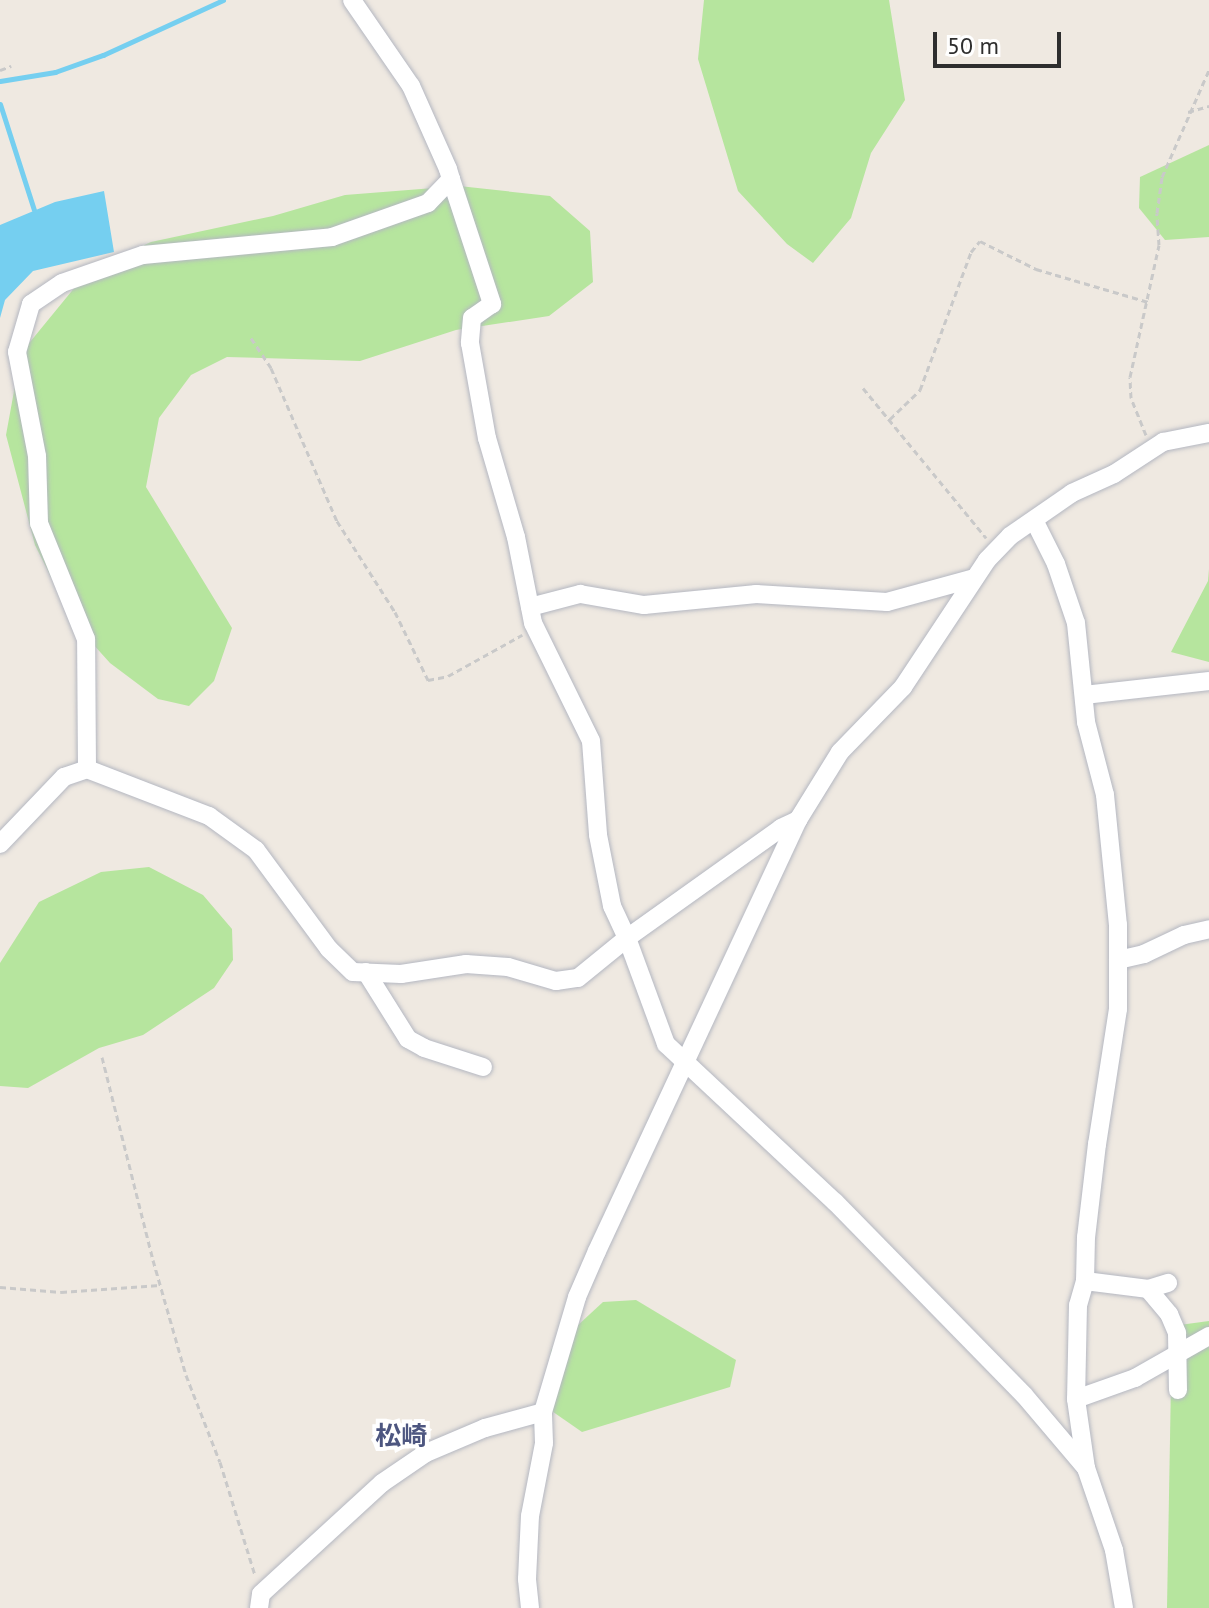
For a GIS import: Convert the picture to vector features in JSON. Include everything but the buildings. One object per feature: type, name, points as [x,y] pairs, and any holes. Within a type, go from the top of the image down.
[{"type":"street","points":[[352,0],[411,86],[432,126],[492,304],[472,318],[470,343],[487,438],[516,537],[535,627],[591,741],[598,835],[612,906],[666,1044],[835,1202],[1024,1395],[1086,1468]]},
{"type":"street","points":[[87,769],[86,639],[39,523],[37,456],[17,352],[31,304],[62,283],[143,255],[332,237],[428,203],[451,179]]},
{"type":"street","points":[[530,1608],[527,1579],[530,1516],[544,1443],[543,1412],[577,1297],[798,820],[840,752],[903,687],[975,578],[1010,536],[1035,522],[1072,493],[1114,474],[1163,442],[1209,433]]},
{"type":"street","points":[[1035,522],[1056,564],[1076,623],[1086,722],[1105,795],[1112,848],[1118,1009],[1097,1144],[1086,1237],[1085,1281],[1078,1305],[1076,1399],[1086,1468],[1114,1550],[1124,1608]]},
{"type":"street","points":[[530,607],[580,594],[644,605],[756,594],[887,602],[975,578]]},
{"type":"street","points":[[1084,695],[1209,681]]},
{"type":"street","points":[[0,844],[64,777],[87,769],[209,816],[256,850],[329,949],[353,972],[401,974],[466,964],[508,967],[556,981],[578,978],[627,938],[781,828],[798,820]]},
{"type":"street","points":[[1118,960],[1144,954],[1184,935],[1209,929]]},
{"type":"street","points":[[366,972],[408,1039],[424,1048],[483,1067]]},
{"type":"street","points":[[1085,1281],[1148,1289],[1168,1283]]},
{"type":"street","points":[[1148,1289],[1169,1314],[1177,1333],[1178,1390]]},
{"type":"street","points":[[1076,1399],[1135,1378],[1209,1336]]},
{"type":"street","points":[[260,1601],[382,1483],[426,1453],[485,1428],[543,1412]]},
{"type":"path","points":[[0,70],[11,66]]},
{"type":"path","points":[[1151,450],[1131,398],[1130,377],[1159,245],[1157,213],[1162,177],[1209,70]]},
{"type":"path","points":[[1188,112],[1209,106]]},
{"type":"path","points":[[890,419],[920,390],[971,252],[980,241],[988,242],[1036,269],[1148,302]]},
{"type":"path","points":[[251,338],[271,368],[337,521],[395,612],[428,680],[448,676],[535,627]]},
{"type":"path","points":[[863,388],[996,550]]},
{"type":"path","points":[[102,1057],[186,1375],[220,1462],[260,1601]]},
{"type":"path","points":[[0,1287],[61,1292],[160,1285]]},
{"type":"green space","points":[[704,0],[889,0],[905,100],[871,153],[851,218],[813,263],[787,244],[738,191],[698,59]]},
{"type":"green space","points":[[1209,145],[1209,237],[1165,240],[1139,208],[1140,177]]},
{"type":"green space","points":[[459,186],[550,196],[590,231],[593,282],[549,316],[456,330],[360,361],[227,357],[191,375],[159,418],[146,487],[232,628],[214,681],[189,706],[158,699],[110,663],[74,623],[35,545],[6,435],[21,353],[89,270],[151,242],[273,216],[345,195]]},
{"type":"green space","points":[[1209,569],[1209,662],[1171,652],[1208,581]]},
{"type":"green space","points":[[149,867],[203,895],[232,929],[233,960],[214,988],[143,1035],[99,1048],[28,1088],[0,1086],[0,963],[39,902],[101,872]]},
{"type":"green space","points":[[636,1300],[736,1360],[730,1387],[582,1432],[546,1407],[551,1350],[603,1302]]},
{"type":"green space","points":[[1209,1321],[1209,1608],[1167,1608],[1172,1326]]},
{"type":"water","points":[[104,191],[114,252],[33,271],[5,300],[0,318],[0,225],[55,202]]},
{"type":"waterway","points":[[0,81],[55,72],[103,55],[223,0]]},
{"type":"waterway","points":[[0,104],[34,210]]},
{"type":"district","name":"松崎","points":[[401,1436]]}]
